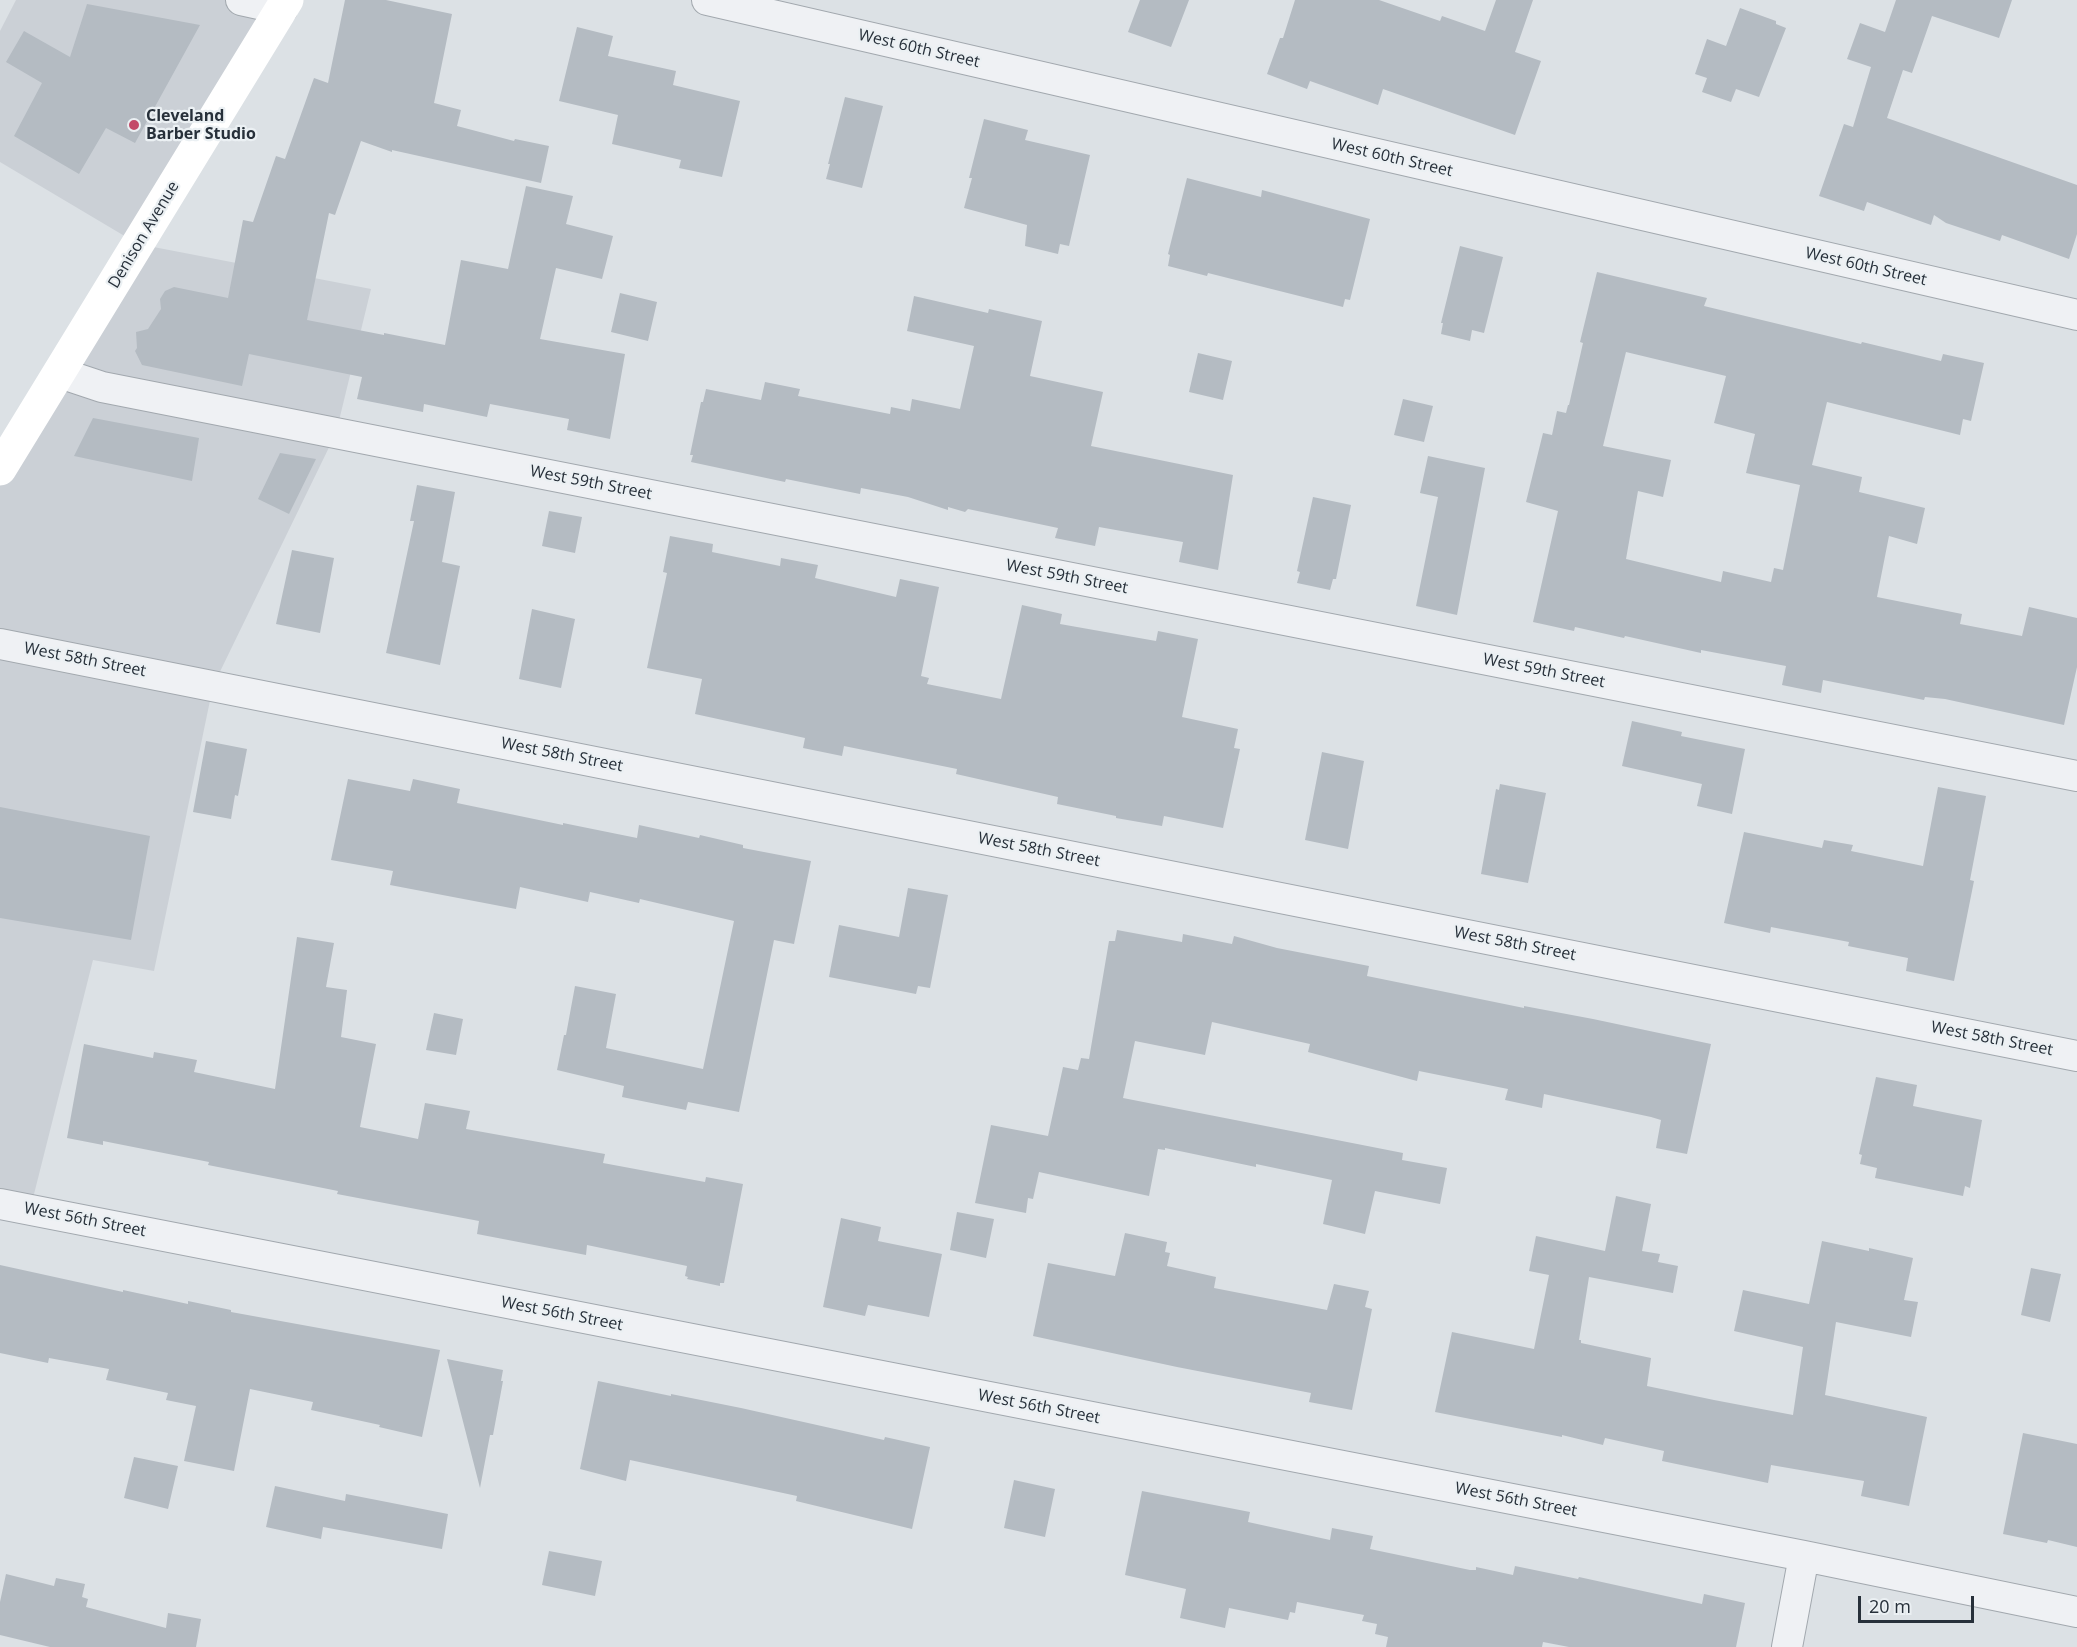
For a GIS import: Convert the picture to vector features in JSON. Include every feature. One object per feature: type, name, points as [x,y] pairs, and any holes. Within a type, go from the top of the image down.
[{"type":"main road","name":"Denison Avenue","points":[[0,470],[285,4]]},
{"type":"street","points":[[241,0],[285,4]]},
{"type":"street","name":"West 60th Street","points":[[707,0],[2077,315]]},
{"type":"street","name":"West 59th Street","points":[[60,373],[102,387],[2077,776]]},
{"type":"street","name":"West 58th Street","points":[[0,644],[2077,1056]]},
{"type":"street","name":"West 56th Street","points":[[0,1204],[1804,1556],[2077,1612]]},
{"type":"street","points":[[1787,1647],[1804,1556]]},
{"type":"shaded area","points":[[16,0],[241,0],[282,9],[138,244],[0,162],[0,31]]},
{"type":"shaded area","points":[[138,244],[371,289],[336,433],[213,686],[154,971],[93,960],[30,1210],[0,1204],[0,469]]},
{"type":"building","points":[[345,0],[386,0],[452,14],[434,103],[461,110],[457,126],[514,141],[515,139],[549,146],[541,183],[392,150],[392,152],[361,141],[335,215],[329,213],[307,320],[445,345],[461,260],[508,269],[526,186],[573,196],[566,224],[613,236],[602,279],[556,268],[540,339],[625,354],[610,439],[567,430],[569,419],[490,404],[487,417],[424,404],[423,412],[357,399],[362,377],[249,354],[242,386],[142,365],[135,351],[137,348],[136,332],[148,329],[161,309],[160,299],[165,291],[174,287],[228,298],[243,220],[253,222],[276,156],[285,159],[314,78],[328,83]]},
{"type":"building","points":[[1140,0],[1189,0],[1171,47],[1128,32]]},
{"type":"building","points":[[1295,0],[1379,0],[1440,21],[1442,16],[1485,31],[1496,0],[1533,0],[1515,52],[1541,61],[1515,135],[1383,89],[1378,105],[1310,81],[1307,89],[1267,74],[1280,38],[1283,38]]},
{"type":"building","points":[[1896,0],[2012,0],[1999,38],[1932,16],[1912,73],[1903,70],[1887,118],[2077,185],[2077,234],[2069,259],[2002,235],[2000,241],[1946,223],[1934,215],[1931,225],[1867,202],[1864,211],[1819,196],[1844,124],[1853,127],[1871,67],[1847,59],[1860,23],[1885,32]]},
{"type":"building","points":[[87,4],[200,25],[135,143],[106,128],[79,174],[14,136],[42,83],[6,62],[24,31],[70,57]]},
{"type":"building","points":[[1740,8],[1776,21],[1776,24],[1786,28],[1759,97],[1736,89],[1731,102],[1702,92],[1707,78],[1695,74],[1707,39],[1726,46]]},
{"type":"building","points":[[577,27],[613,36],[608,56],[676,71],[673,85],[740,101],[722,177],[679,168],[681,160],[612,144],[618,115],[559,101]]},
{"type":"building","points":[[845,97],[883,106],[862,188],[826,179]]},
{"type":"building","points":[[984,119],[1028,130],[1025,140],[1090,155],[1069,246],[1060,244],[1058,254],[1025,246],[1027,225],[964,208]]},
{"type":"building","points":[[1187,178],[1261,197],[1262,190],[1370,219],[1350,300],[1345,299],[1343,307],[1208,273],[1207,276],[1168,266],[1170,255],[1168,254]]},
{"type":"building","points":[[1460,246],[1503,257],[1484,333],[1472,330],[1470,341],[1441,334],[1443,323],[1441,323]]},
{"type":"building","points":[[1597,272],[1707,298],[1704,306],[1861,344],[1862,342],[1941,361],[1943,354],[1984,363],[1971,421],[1963,419],[1960,435],[1827,402],[1812,465],[1862,477],[1859,492],[1925,508],[1917,544],[1889,536],[1877,597],[1962,614],[1960,624],[2022,636],[2029,607],[2077,618],[2077,667],[2064,725],[1945,699],[1925,697],[1924,700],[1823,680],[1821,693],[1782,685],[1786,666],[1701,650],[1701,653],[1575,627],[1574,631],[1533,622],[1558,511],[1526,502],[1543,433],[1552,435],[1557,411],[1566,413],[1569,405],[1583,343],[1580,342]],"holes":[[[1626,352],[1726,376],[1714,423],[1755,434],[1746,473],[1800,485],[1783,570],[1774,568],[1771,582],[1723,571],[1721,582],[1626,559],[1638,491],[1663,497],[1671,460],[1603,446]]]},
{"type":"building","points":[[620,293],[657,302],[648,341],[611,332]]},
{"type":"building","points":[[914,296],[988,313],[989,309],[1042,321],[1030,376],[1103,392],[1091,446],[1233,475],[1218,570],[1179,562],[1183,542],[1099,527],[1095,546],[1055,538],[1058,528],[968,509],[965,512],[948,507],[948,510],[908,497],[861,488],[860,494],[786,479],[785,482],[691,462],[693,455],[690,455],[706,389],[761,400],[765,382],[800,389],[798,396],[890,414],[891,407],[910,411],[912,399],[960,409],[974,346],[907,331]]},
{"type":"building","points":[[1198,353],[1232,361],[1223,400],[1189,392]]},
{"type":"building","points":[[1403,399],[1433,406],[1424,442],[1394,435]]},
{"type":"building","points":[[93,418],[199,438],[192,481],[74,456]]},
{"type":"building","points":[[280,453],[316,459],[289,514],[258,499]]},
{"type":"building","points":[[1428,456],[1485,468],[1457,615],[1416,606],[1438,497],[1420,493]]},
{"type":"building","points":[[417,485],[455,492],[442,562],[460,566],[440,665],[386,653],[414,521],[410,521]]},
{"type":"building","points":[[1313,497],[1351,505],[1336,579],[1333,579],[1330,590],[1297,583],[1300,572],[1297,571]]},
{"type":"building","points":[[549,511],[582,517],[575,553],[542,546]]},
{"type":"building","points":[[670,536],[713,544],[712,552],[780,566],[781,558],[818,565],[815,578],[896,597],[900,579],[939,587],[921,676],[929,678],[927,684],[1001,699],[1022,605],[1062,614],[1060,624],[1156,641],[1158,631],[1198,639],[1182,717],[1238,729],[1234,748],[1240,749],[1223,828],[1164,816],[1162,826],[1116,818],[1116,816],[1057,804],[1058,797],[956,774],[957,769],[844,746],[842,756],[803,748],[805,738],[695,714],[702,679],[647,668],[667,573],[663,572]]},
{"type":"building","points":[[292,550],[334,558],[320,633],[276,624]]},
{"type":"building","points":[[532,609],[575,619],[561,688],[519,679]]},
{"type":"building","points":[[1632,721],[1682,732],[1681,736],[1745,749],[1732,814],[1697,806],[1702,784],[1622,766]]},
{"type":"building","points":[[206,741],[247,749],[231,819],[193,812]]},
{"type":"building","points":[[1322,752],[1364,761],[1348,849],[1305,840]]},
{"type":"building","points":[[348,779],[410,791],[413,779],[460,789],[457,803],[563,825],[563,823],[637,838],[639,825],[699,838],[700,835],[743,845],[743,848],[811,861],[794,944],[774,940],[739,1112],[688,1102],[686,1110],[622,1097],[624,1086],[557,1070],[575,986],[616,994],[606,1048],[703,1069],[734,921],[640,899],[639,903],[590,892],[588,902],[520,887],[516,909],[390,885],[393,871],[331,860]]},
{"type":"building","points":[[1500,784],[1546,793],[1528,883],[1481,874],[1496,789],[1499,790]]},
{"type":"building","points":[[1938,787],[1986,796],[1970,880],[1974,881],[1954,981],[1906,971],[1908,958],[1848,946],[1849,942],[1771,927],[1770,933],[1724,923],[1744,832],[1822,848],[1824,840],[1853,845],[1851,851],[1923,866]]},
{"type":"building","points":[[0,807],[150,836],[131,940],[0,918]]},
{"type":"building","points":[[908,888],[948,895],[930,988],[918,986],[916,994],[829,977],[839,925],[899,937]]},
{"type":"building","points":[[1117,930],[1182,942],[1183,934],[1232,944],[1234,936],[1277,948],[1369,966],[1367,976],[1711,1044],[1687,1154],[1656,1148],[1661,1120],[1651,1117],[1544,1094],[1542,1108],[1505,1100],[1508,1089],[1419,1071],[1417,1081],[1308,1052],[1310,1044],[1212,1022],[1205,1055],[1135,1041],[1123,1098],[1403,1153],[1402,1160],[1447,1168],[1440,1204],[1375,1191],[1365,1234],[1323,1224],[1332,1180],[1165,1148],[1165,1150],[1158,1149],[1149,1196],[1039,1172],[1033,1199],[1028,1198],[1026,1213],[975,1203],[991,1125],[1048,1136],[1063,1067],[1078,1070],[1081,1058],[1089,1059],[1109,941],[1115,941]]},
{"type":"building","points":[[297,937],[334,943],[326,987],[347,990],[341,1037],[376,1044],[360,1127],[418,1139],[425,1103],[470,1111],[466,1129],[605,1154],[603,1163],[705,1182],[706,1177],[743,1184],[724,1283],[720,1283],[720,1286],[687,1279],[688,1277],[685,1276],[687,1266],[587,1245],[586,1255],[477,1234],[479,1221],[337,1194],[338,1191],[208,1165],[209,1162],[103,1141],[103,1145],[67,1138],[84,1044],[153,1058],[154,1052],[197,1060],[194,1072],[275,1089]]},
{"type":"building","points":[[434,1013],[463,1019],[456,1055],[426,1050]]},
{"type":"building","points":[[1876,1077],[1917,1085],[1913,1106],[1982,1120],[1970,1188],[1965,1186],[1963,1196],[1875,1178],[1877,1168],[1860,1164],[1862,1155],[1859,1154]]},
{"type":"building","points":[[1616,1196],[1651,1204],[1642,1251],[1660,1254],[1658,1262],[1678,1266],[1673,1293],[1589,1277],[1579,1340],[1581,1343],[1651,1358],[1647,1386],[1714,1400],[1793,1415],[1803,1347],[1734,1331],[1743,1290],[1809,1304],[1822,1241],[1913,1258],[1904,1300],[1918,1302],[1911,1337],[1836,1322],[1825,1395],[1927,1417],[1909,1506],[1861,1496],[1864,1481],[1771,1465],[1768,1483],[1662,1461],[1664,1451],[1605,1438],[1603,1445],[1562,1435],[1562,1437],[1435,1412],[1452,1332],[1534,1349],[1549,1275],[1529,1271],[1536,1236],[1605,1251]]},
{"type":"building","points":[[957,1212],[994,1219],[986,1258],[950,1250]]},
{"type":"building","points":[[841,1218],[881,1227],[878,1241],[942,1254],[929,1317],[868,1305],[865,1316],[823,1307]]},
{"type":"building","points":[[1125,1233],[1167,1242],[1165,1252],[1170,1253],[1167,1266],[1216,1277],[1214,1288],[1327,1310],[1334,1284],[1369,1291],[1365,1307],[1372,1309],[1352,1410],[1309,1402],[1311,1393],[1033,1336],[1048,1263],[1115,1276]]},
{"type":"building","points":[[0,1265],[123,1292],[123,1290],[188,1304],[188,1301],[231,1310],[231,1312],[440,1350],[422,1437],[311,1410],[313,1402],[250,1389],[234,1471],[184,1461],[196,1406],[166,1400],[168,1393],[106,1380],[109,1369],[49,1358],[48,1363],[0,1353]]},
{"type":"building","points":[[2031,1268],[2061,1274],[2050,1322],[2021,1315]]},
{"type":"building","points":[[447,1359],[503,1370],[493,1435],[490,1435],[480,1488]]},
{"type":"building","points":[[598,1381],[741,1408],[884,1440],[885,1437],[930,1447],[912,1529],[796,1501],[797,1496],[630,1460],[626,1481],[580,1469]]},
{"type":"building","points":[[2023,1433],[2077,1444],[2077,1547],[2048,1540],[2047,1543],[2003,1534]]},
{"type":"building","points":[[134,1457],[178,1466],[168,1509],[124,1498]]},
{"type":"building","points":[[1014,1480],[1055,1489],[1045,1537],[1004,1528]]},
{"type":"building","points":[[275,1486],[345,1501],[346,1494],[448,1514],[442,1549],[323,1527],[321,1539],[266,1527]]},
{"type":"building","points":[[1142,1491],[1250,1512],[1248,1522],[1330,1540],[1332,1528],[1373,1536],[1370,1549],[1470,1570],[1476,1570],[1476,1567],[1513,1575],[1515,1566],[1578,1579],[1579,1577],[1702,1604],[1704,1594],[1745,1603],[1736,1647],[1569,1647],[1543,1642],[1542,1647],[1386,1647],[1388,1637],[1375,1634],[1377,1624],[1362,1621],[1364,1615],[1297,1602],[1295,1613],[1290,1612],[1288,1620],[1229,1608],[1225,1628],[1180,1618],[1186,1589],[1125,1575]]},
{"type":"building","points":[[549,1551],[602,1561],[595,1596],[542,1585]]},
{"type":"building","points":[[6,1574],[54,1586],[56,1578],[85,1584],[82,1597],[88,1599],[86,1607],[166,1628],[168,1613],[201,1619],[196,1647],[50,1647],[0,1635],[0,1602]]},
{"type":"place","name":"Cleveland Barber Studio","points":[[134,125]]}]
